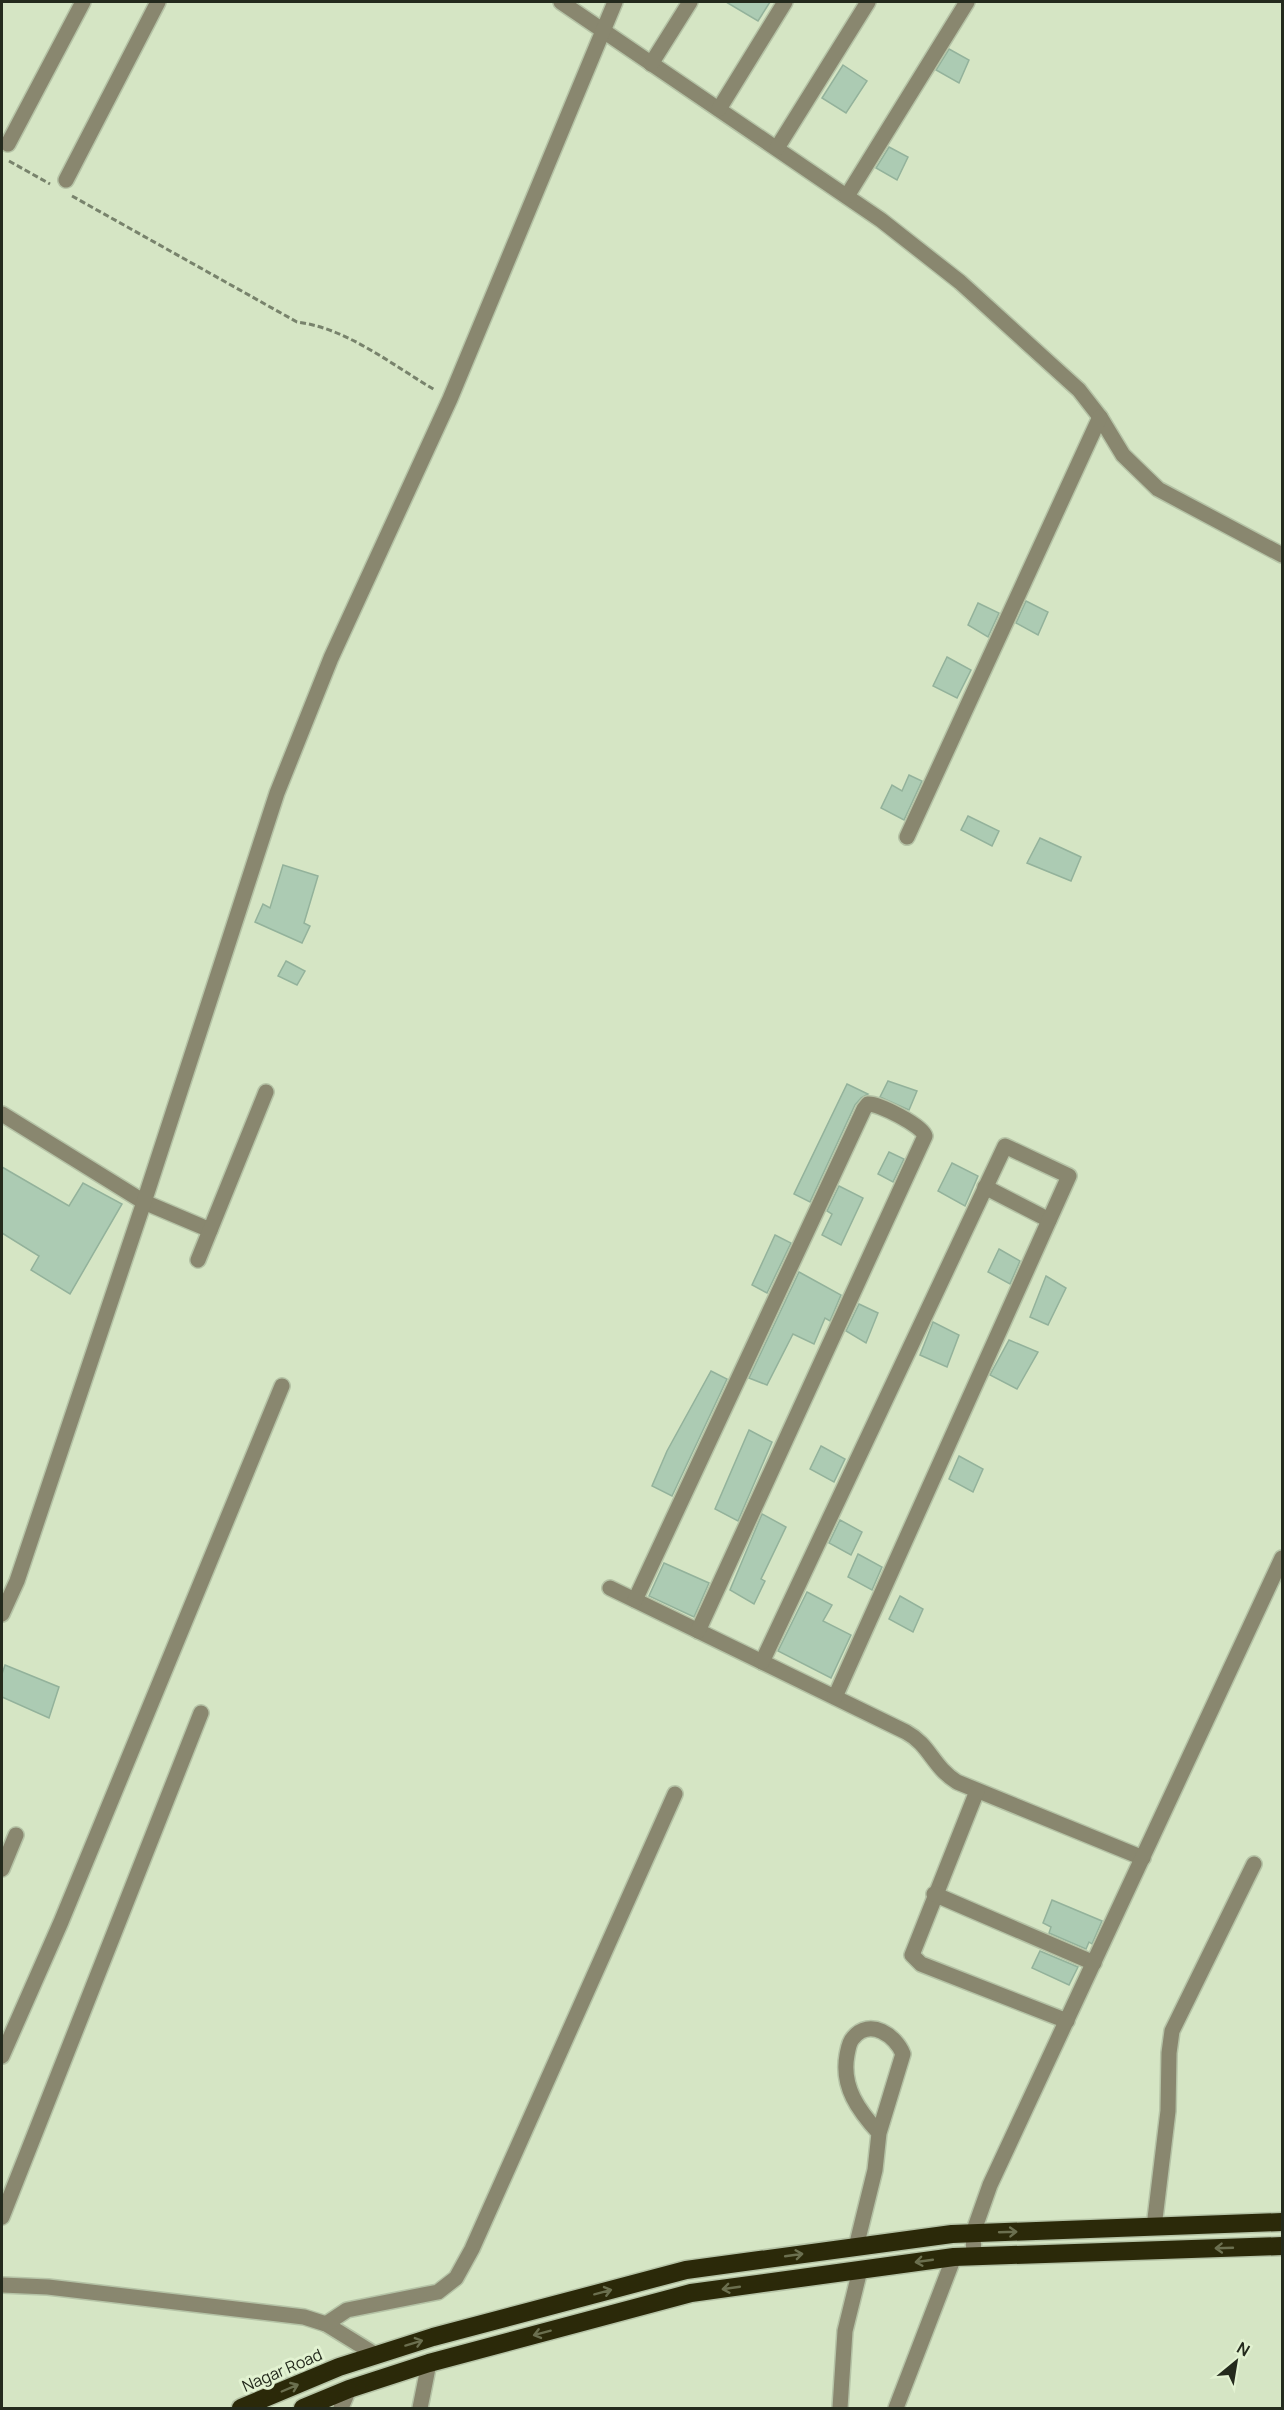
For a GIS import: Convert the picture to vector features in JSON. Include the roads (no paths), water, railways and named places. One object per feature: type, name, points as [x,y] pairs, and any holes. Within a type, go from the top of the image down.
[{"type":"highway","name":"Nagar Road","points":[[242,2409],[339,2367],[433,2337],[686,2270],[973,2233],[1282,2222]]},
{"type":"highway","points":[[303,2409],[349,2389],[429,2363],[691,2293],[954,2258],[1282,2246]]},
{"type":"street","points":[[5,150],[83,2]]},
{"type":"street","points":[[60,186],[159,2]]},
{"type":"street","points":[[561,2],[846,196],[960,282],[1079,390],[1100,417],[1123,455],[1158,489],[1239,535],[1281,550]]},
{"type":"street","points":[[2,1614],[16,1581],[144,1202],[277,793],[331,658],[450,399],[615,2]]},
{"type":"street","points":[[651,64],[690,2]]},
{"type":"street","points":[[718,109],[785,2]]},
{"type":"street","points":[[777,148],[868,2]]},
{"type":"street","points":[[846,196],[967,2]]},
{"type":"street","points":[[908,837],[1100,417]]},
{"type":"street","points":[[198,1260],[266,1092]]},
{"type":"street","points":[[635,1600],[864,1109],[868,1104],[877,1105],[921,1128],[926,1136],[698,1631]]},
{"type":"street","points":[[2,1114],[144,1202],[210,1230]]},
{"type":"street","points":[[762,1662],[1005,1146],[1068,1176],[835,1697]]},
{"type":"street","points":[[985,1187],[1049,1220]]},
{"type":"street","points":[[2,2056],[61,1922],[282,1386]]},
{"type":"street","points":[[974,2257],[973,2233],[990,2185],[1282,1557]]},
{"type":"street","points":[[610,1588],[918,1739],[945,1774],[977,1791],[1143,1858]]},
{"type":"street","points":[[2,2217],[201,1713]]},
{"type":"street","points":[[977,1791],[934,1894],[912,1955],[915,1960],[1067,2021]]},
{"type":"street","points":[[326,2324],[347,2310],[438,2292],[456,2278],[472,2249],[675,1794]]},
{"type":"street","points":[[2,1869],[16,1835]]},
{"type":"street","points":[[1154,2227],[1168,2111],[1169,2053],[1172,2031],[1254,1864]]},
{"type":"street","points":[[934,1894],[1094,1963]]},
{"type":"street","points":[[856,2247],[875,2170],[879,2133],[903,2055],[899,2044],[889,2033],[871,2029],[862,2031],[852,2039],[845,2071],[850,2093],[861,2114],[879,2133]]},
{"type":"street","points":[[896,2409],[954,2258]]},
{"type":"street","points":[[840,2409],[844,2331],[861,2270]]},
{"type":"street","points":[[2,2285],[48,2287],[292,2316],[326,2324],[376,2355]]},
{"type":"street","points":[[420,2409],[429,2363]]},
{"type":"street","points":[[341,2409],[349,2389]]}]
